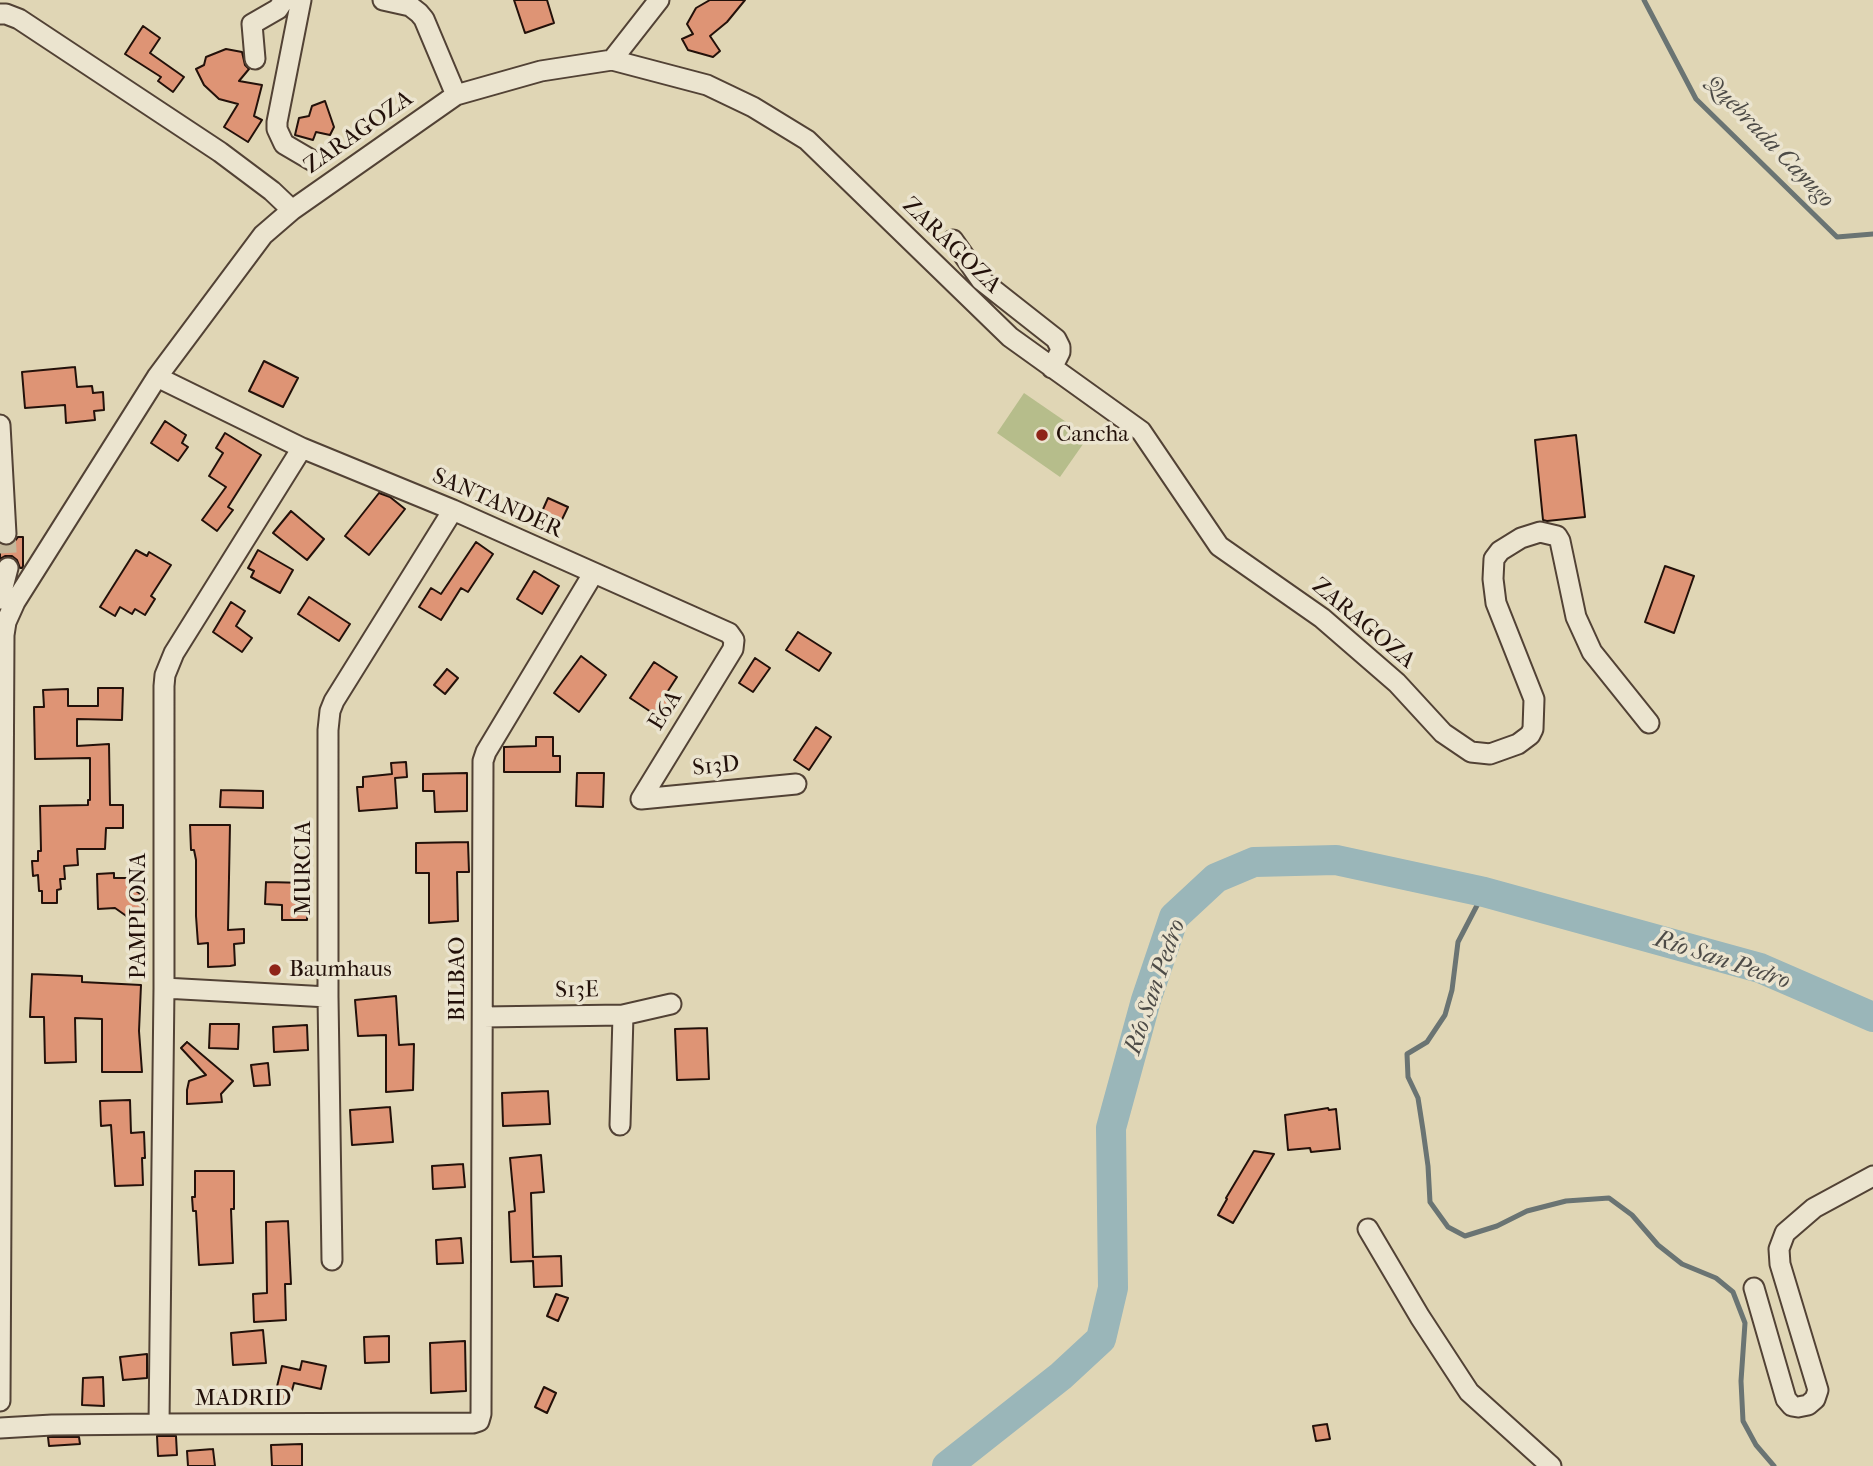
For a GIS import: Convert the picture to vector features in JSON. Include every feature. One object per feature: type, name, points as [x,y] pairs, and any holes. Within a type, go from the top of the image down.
[{"type":"street","points":[[255,60],[253,24],[278,9],[284,0]]},
{"type":"street","points":[[301,0],[276,122],[284,144],[313,161]]},
{"type":"street","points":[[383,0],[410,6],[424,19],[456,95]]},
{"type":"street","points":[[612,60],[659,0]]},
{"type":"street","points":[[0,14],[19,19],[220,152],[272,191],[292,211]]},
{"type":"street","name":"ZARAGOZA","points":[[4,635],[6,622],[15,602],[157,377],[263,235],[292,211],[456,95],[541,71],[612,60],[707,85],[752,107],[807,141],[1010,337],[1141,431],[1219,547],[1322,618],[1397,683],[1443,733],[1471,752],[1490,754],[1518,744],[1530,735],[1533,729],[1534,699],[1496,603],[1493,579],[1494,559],[1500,551],[1521,538],[1540,532],[1557,536],[1560,541],[1576,617],[1592,652],[1649,723]]},
{"type":"street","points":[[953,240],[981,279],[1056,339],[1060,352],[1052,368]]},
{"type":"street","name":"SANTANDER","points":[[157,377],[302,448],[453,510],[729,633],[734,640],[733,649]]},
{"type":"street","points":[[0,425],[6,534]]},
{"type":"street","name":"PAMPLONA","points":[[159,1424],[163,686],[174,653],[302,448]]},
{"type":"street","name":"MURCIA","points":[[332,1260],[328,997],[330,711],[453,510]]},
{"type":"street","points":[[0,599],[8,568]]},
{"type":"street","name":"BILBAO","points":[[481,1414],[483,761],[593,574]]},
{"type":"street","points":[[0,607],[4,635],[1,780],[0,1401]]},
{"type":"street","name":"E6A","points":[[641,799],[733,649]]},
{"type":"street","name":"S13D","points":[[641,799],[796,783]]},
{"type":"street","points":[[163,988],[328,997]]},
{"type":"street","name":"S13E","points":[[483,1017],[623,1015],[671,1004]]},
{"type":"street","points":[[620,1125],[623,1015]]},
{"type":"street","points":[[1754,1288],[1786,1399],[1793,1406],[1808,1405],[1815,1399],[1818,1390],[1780,1264],[1779,1249],[1785,1233],[1814,1208],[1873,1176]]},
{"type":"street","points":[[1368,1229],[1420,1317],[1469,1392],[1551,1466]]},
{"type":"street","name":"MADRID","points":[[0,1428],[52,1425],[473,1423],[479,1420],[481,1414]]},
{"type":"green space","name":"Cancha","points":[[1024,393],[1088,437],[1060,477],[997,433]]},
{"type":"building","points":[[514,0],[547,0],[554,23],[525,33]]},
{"type":"building","points":[[710,0],[745,0],[727,22],[710,36],[720,51],[713,57],[688,50],[682,39],[693,34],[687,24],[696,8]]},
{"type":"building","points":[[143,26],[160,38],[150,53],[184,77],[173,92],[158,81],[161,77],[125,54]]},
{"type":"building","points":[[226,49],[242,52],[245,65],[249,69],[239,81],[262,85],[254,116],[262,120],[248,142],[224,127],[238,104],[219,99],[204,85],[196,69],[204,65],[206,57]]},
{"type":"building","points":[[325,101],[334,127],[330,135],[316,132],[313,140],[295,135],[299,118],[309,116],[312,106]]},
{"type":"building","points":[[264,361],[298,378],[283,407],[249,391]]},
{"type":"building","points":[[75,367],[77,387],[92,386],[93,393],[103,392],[104,410],[94,411],[95,420],[66,423],[65,405],[25,408],[22,372]]},
{"type":"building","points":[[165,421],[186,435],[182,443],[188,447],[178,461],[151,443]]},
{"type":"building","points":[[225,433],[261,455],[228,507],[233,510],[217,531],[202,520],[226,487],[209,476],[223,453],[216,448]]},
{"type":"building","points":[[1576,435],[1585,517],[1543,520],[1535,440]]},
{"type":"building","points":[[379,493],[390,497],[405,509],[369,555],[345,536]]},
{"type":"building","points":[[548,498],[568,507],[555,534],[536,525]]},
{"type":"building","points":[[291,511],[324,539],[307,560],[273,533]]},
{"type":"building","points":[[18,537],[23,537],[22,568],[12,556],[0,559],[0,545],[12,545]]},
{"type":"building","points":[[476,542],[493,554],[468,592],[461,588],[441,620],[419,607],[431,588],[441,594]]},
{"type":"building","points":[[136,550],[147,556],[149,552],[171,565],[151,596],[155,599],[145,615],[135,609],[132,614],[120,607],[115,616],[100,607]]},
{"type":"building","points":[[258,550],[293,570],[280,593],[251,577],[254,571],[248,568]]},
{"type":"building","points":[[1665,566],[1694,576],[1674,633],[1645,622]]},
{"type":"building","points":[[534,571],[559,586],[542,614],[517,599]]},
{"type":"building","points":[[309,597],[350,624],[339,641],[298,614]]},
{"type":"building","points":[[231,602],[245,611],[236,626],[252,638],[242,652],[213,632]]},
{"type":"building","points":[[798,632],[831,653],[819,671],[786,650]]},
{"type":"building","points":[[581,656],[606,675],[579,712],[554,693]]},
{"type":"building","points":[[755,658],[770,668],[753,692],[739,683]]},
{"type":"building","points":[[654,662],[677,677],[666,694],[676,701],[663,720],[630,698]]},
{"type":"building","points":[[447,669],[458,678],[445,694],[434,685]]},
{"type":"building","points":[[98,688],[123,688],[122,720],[77,719],[77,746],[109,744],[110,805],[123,805],[123,828],[106,828],[105,849],[77,849],[78,865],[64,866],[65,879],[60,879],[61,889],[57,890],[57,903],[42,903],[42,891],[39,891],[38,875],[33,876],[32,861],[38,861],[38,851],[41,851],[40,806],[88,805],[90,758],[35,759],[34,707],[44,707],[43,690],[68,689],[68,706],[98,706]]},
{"type":"building","points":[[816,727],[831,737],[809,770],[794,760]]},
{"type":"building","points":[[536,737],[553,737],[553,756],[560,756],[560,772],[504,772],[504,747],[536,746]]},
{"type":"building","points":[[406,762],[407,777],[395,778],[397,808],[359,811],[357,787],[363,787],[363,777],[392,774],[391,763]]},
{"type":"building","points":[[467,773],[467,811],[435,812],[434,791],[423,791],[423,774]]},
{"type":"building","points":[[577,773],[604,773],[603,807],[576,806]]},
{"type":"building","points":[[221,790],[263,791],[263,808],[220,807]]},
{"type":"building","points":[[190,825],[230,825],[228,930],[244,929],[244,943],[234,944],[235,965],[208,967],[208,943],[198,944],[196,860],[194,850],[191,850]]},
{"type":"building","points":[[468,842],[469,872],[457,872],[458,921],[429,923],[429,873],[416,873],[416,843]]},
{"type":"building","points":[[114,873],[114,878],[131,878],[132,888],[147,899],[132,920],[115,908],[98,909],[97,874]]},
{"type":"building","points":[[266,882],[308,883],[307,920],[282,920],[282,905],[265,904]]},
{"type":"building","points":[[32,974],[82,976],[82,982],[141,985],[139,1031],[142,1072],[102,1072],[102,1019],[75,1018],[76,1062],[45,1063],[44,1017],[30,1017]]},
{"type":"building","points":[[396,996],[399,1045],[414,1044],[413,1090],[386,1092],[386,1035],[358,1036],[355,1000]]},
{"type":"building","points":[[210,1024],[239,1024],[238,1049],[209,1048]]},
{"type":"building","points":[[307,1025],[308,1050],[274,1052],[273,1027]]},
{"type":"building","points":[[707,1028],[709,1079],[677,1080],[675,1029]]},
{"type":"building","points":[[187,1042],[233,1081],[221,1094],[222,1102],[187,1104],[189,1081],[206,1075],[181,1048]]},
{"type":"building","points":[[268,1063],[270,1085],[254,1086],[251,1065]]},
{"type":"building","points":[[548,1091],[550,1124],[503,1126],[502,1093]]},
{"type":"building","points":[[130,1100],[131,1133],[144,1132],[143,1185],[115,1186],[111,1125],[101,1126],[100,1101]]},
{"type":"building","points":[[390,1107],[393,1142],[352,1145],[350,1110]]},
{"type":"building","points":[[1336,1109],[1340,1149],[1311,1152],[1310,1148],[1288,1150],[1285,1115]]},
{"type":"building","points":[[1254,1151],[1274,1154],[1233,1223],[1218,1215]]},
{"type":"building","points":[[541,1155],[544,1192],[531,1193],[533,1257],[561,1256],[562,1286],[534,1287],[533,1261],[511,1262],[509,1212],[515,1211],[510,1158]]},
{"type":"building","points":[[463,1164],[465,1187],[433,1189],[432,1166]]},
{"type":"building","points":[[195,1171],[234,1171],[234,1209],[231,1209],[233,1263],[199,1265],[196,1211],[193,1211],[192,1197],[195,1197]]},
{"type":"building","points":[[288,1221],[291,1284],[285,1284],[286,1320],[254,1322],[253,1294],[267,1293],[266,1222]]},
{"type":"building","points":[[461,1238],[463,1263],[437,1264],[436,1240]]},
{"type":"building","points":[[556,1294],[568,1298],[558,1321],[547,1316]]},
{"type":"building","points":[[263,1330],[266,1363],[233,1365],[231,1333]]},
{"type":"building","points":[[389,1336],[389,1362],[365,1363],[364,1337]]},
{"type":"building","points":[[465,1341],[466,1391],[431,1393],[430,1343]]},
{"type":"building","points":[[147,1354],[147,1378],[123,1380],[120,1357]]},
{"type":"building","points":[[302,1361],[326,1366],[321,1389],[294,1383],[289,1402],[274,1399],[282,1366],[300,1370]]},
{"type":"building","points":[[103,1377],[104,1406],[82,1405],[83,1378]]},
{"type":"building","points":[[544,1387],[556,1393],[547,1413],[535,1407]]},
{"type":"building","points":[[1327,1424],[1330,1439],[1316,1441],[1313,1426]]},
{"type":"building","points":[[157,1436],[176,1436],[177,1455],[158,1456]]},
{"type":"building","points":[[48,1437],[79,1437],[80,1444],[49,1446]]},
{"type":"building","points":[[302,1444],[302,1466],[272,1466],[271,1445]]},
{"type":"building","points":[[213,1449],[215,1466],[188,1466],[187,1451]]},
{"type":"waterway","name":"Quebrada Cayugo","points":[[1644,0],[1696,99],[1837,237],[1873,234]]},
{"type":"waterway","name":"Río San Pedro","points":[[947,1466],[1061,1376],[1101,1339],[1113,1288],[1111,1128],[1146,1000],[1174,917],[1216,878],[1254,862],[1336,860],[1484,892],[1760,968],[1873,1017]]},
{"type":"waterway","points":[[1484,892],[1458,942],[1452,990],[1445,1015],[1427,1042],[1407,1054],[1408,1077],[1418,1098],[1423,1130],[1430,1202],[1448,1227],[1465,1236],[1497,1226],[1527,1211],[1566,1201],[1609,1198],[1632,1215],[1658,1245],[1682,1264],[1716,1278],[1733,1292],[1745,1323],[1741,1381],[1743,1421],[1756,1445],[1774,1466]]},
{"type":"tunnel","points":[[6,534],[8,568]]},
{"type":"place","name":"Cancha","points":[[1042,435]]},
{"type":"place","name":"Baumhaus","points":[[275,970]]}]
